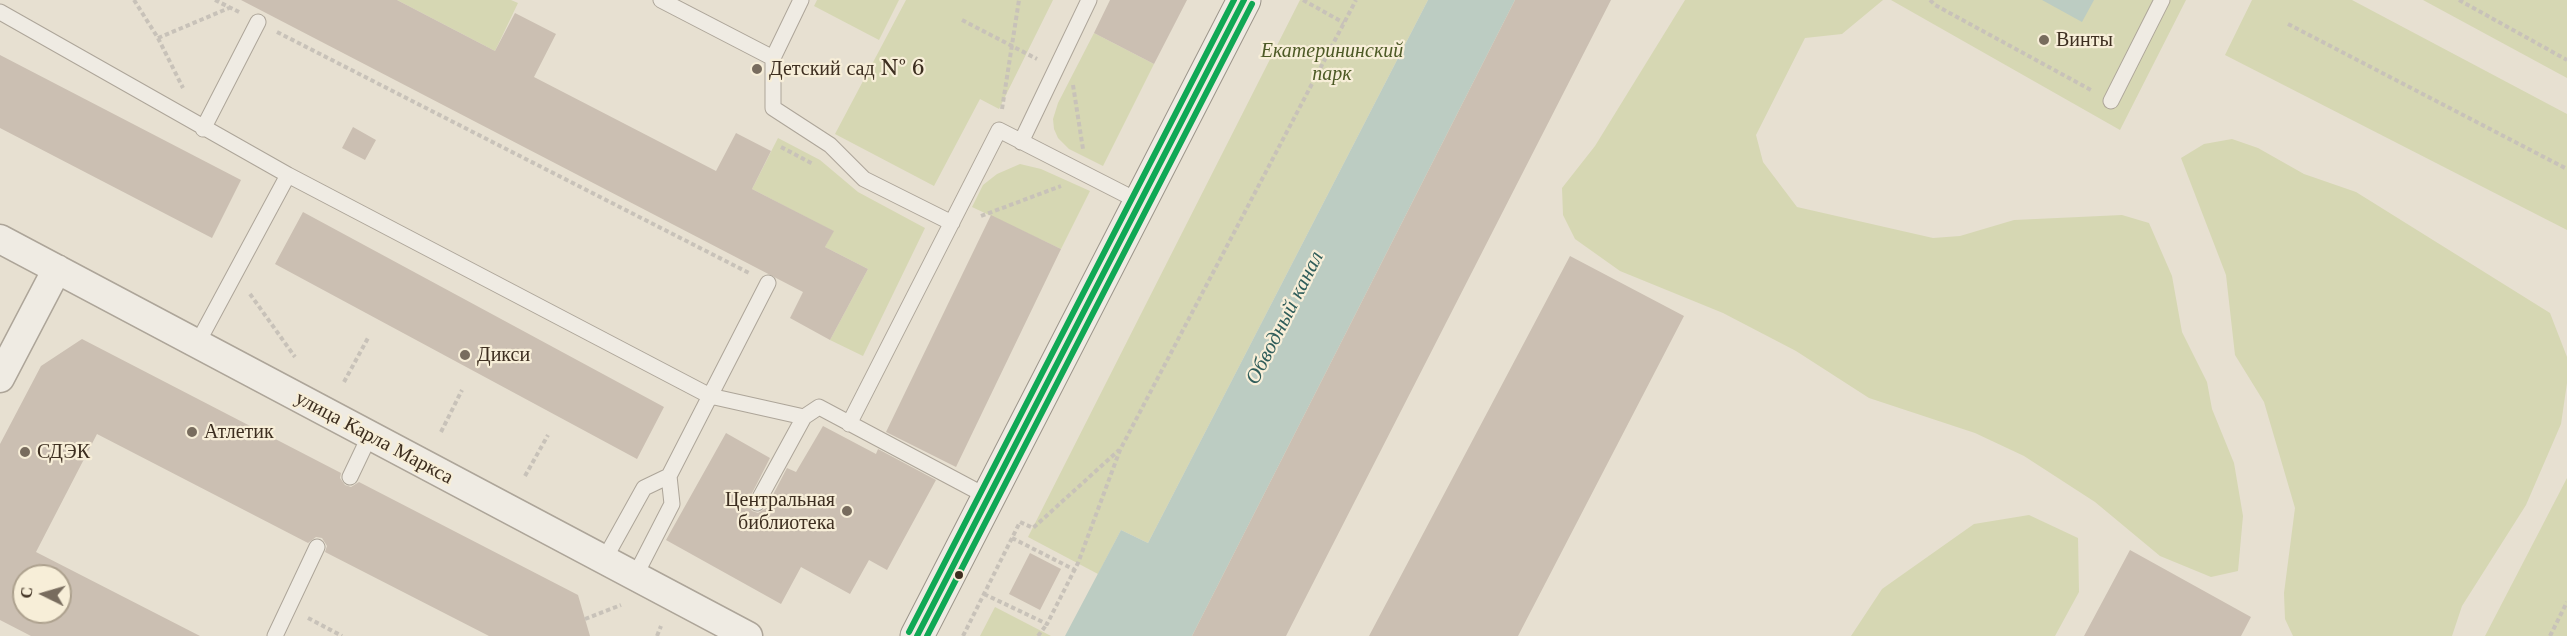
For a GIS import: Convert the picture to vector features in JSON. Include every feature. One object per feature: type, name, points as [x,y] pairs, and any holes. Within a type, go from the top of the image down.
[{"type":"street","points":[[917,636],[1244,0]]},
{"type":"street","name":"улица Карла Маркса","points":[[0,239],[748,636]]},
{"type":"street","points":[[0,378],[57,269]]},
{"type":"lane","points":[[661,0],[773,58]]},
{"type":"lane","points":[[801,0],[773,58],[773,108],[830,144],[864,179],[952,223]]},
{"type":"lane","points":[[1021,142],[1089,0]]},
{"type":"lane","points":[[2111,101],[2162,0]]},
{"type":"lane","points":[[0,12],[203,129],[288,175],[710,396],[804,417]]},
{"type":"lane","points":[[203,129],[258,22]]},
{"type":"lane","points":[[849,424],[999,130],[1140,202]]},
{"type":"lane","points":[[197,344],[288,175]]},
{"type":"lane","points":[[635,576],[672,504],[669,476],[768,282]]},
{"type":"lane","points":[[757,503],[804,417],[819,407],[988,497]]},
{"type":"lane","points":[[350,477],[370,435]]},
{"type":"lane","points":[[604,560],[644,488],[669,476]]},
{"type":"lane","points":[[275,636],[317,547]]},
{"type":"path","points":[[134,0],[158,38],[203,129]]},
{"type":"path","points":[[215,0],[768,282]]},
{"type":"path","points":[[999,130],[1019,0]]},
{"type":"path","points":[[1303,0],[1344,23]]},
{"type":"path","points":[[1038,636],[1047,624],[1075,570],[1120,450],[1356,0]]},
{"type":"path","points":[[1930,0],[1935,5],[2094,92],[2099,81]]},
{"type":"path","points":[[2459,0],[2567,60]]},
{"type":"path","points":[[158,38],[230,8]]},
{"type":"path","points":[[962,20],[1056,70]]},
{"type":"path","points":[[2288,24],[2567,168]]},
{"type":"path","points":[[235,274],[295,357]]},
{"type":"path","points":[[344,382],[368,338]]},
{"type":"path","points":[[441,432],[462,390]]},
{"type":"path","points":[[525,476],[548,435]]},
{"type":"path","points":[[963,636],[1020,522],[1033,528],[1120,450]]},
{"type":"path","points":[[1012,538],[1075,570]]},
{"type":"path","points":[[984,594],[1047,624]]},
{"type":"path","points":[[2550,636],[2567,602]]},
{"type":"path","points":[[585,620],[621,605]]},
{"type":"path","points":[[288,608],[342,636]]},
{"type":"path","points":[[657,636],[662,626]]},
{"type":"green space","points":[[397,0],[511,0],[518,3],[495,51]]},
{"type":"green space","points":[[817,0],[899,0],[879,40],[814,6]]},
{"type":"green space","points":[[906,0],[1053,0],[999,109],[980,99],[934,186],[835,134]]},
{"type":"green space","name":"Екатерининский парк","points":[[1300,0],[1428,0],[1148,543],[1121,530],[1098,574],[1028,537]]},
{"type":"green space","points":[[1685,0],[1883,0],[1842,34],[1805,38],[1756,135],[1763,162],[1797,207],[1933,238],[1960,236],[2014,220],[2122,215],[2149,223],[2172,276],[2182,332],[2207,382],[2212,409],[2234,463],[2243,516],[2238,571],[2211,577],[2160,556],[2095,502],[2024,456],[1975,433],[1869,398],[1796,351],[1723,313],[1620,271],[1575,239],[1563,215],[1562,188],[1595,146]]},
{"type":"green space","points":[[1891,0],[2186,0],[2120,130]]},
{"type":"green space","points":[[2252,0],[2352,0],[2567,114],[2567,230],[2225,55]]},
{"type":"green space","points":[[2423,0],[2567,0],[2567,78]]},
{"type":"green space","points":[[1094,33],[1154,64],[1103,166],[1069,149],[1058,138],[1053,119],[1058,103]]},
{"type":"green space","points":[[778,138],[820,160],[858,192],[925,228],[863,356],[830,340],[868,269],[825,247],[833,231],[752,189]]},
{"type":"green space","points":[[2232,139],[2258,148],[2304,174],[2356,192],[2550,313],[2567,357],[2567,383],[2561,424],[2526,505],[2462,606],[2452,636],[2293,636],[2285,619],[2284,593],[2295,508],[2264,402],[2235,355],[2226,275],[2181,158],[2204,144]]},
{"type":"green space","points":[[1020,164],[1041,169],[1090,191],[1061,249],[972,207],[983,185],[997,174]]},
{"type":"green space","points":[[2567,478],[2567,636],[2485,636]]},
{"type":"green space","points":[[2029,515],[2078,538],[2079,592],[2055,636],[1851,636],[1882,589],[1974,524]]},
{"type":"green space","points":[[995,607],[1051,636],[980,636]]},
{"type":"water","name":"Обводный канал","points":[[1428,0],[1515,0],[1192,636],[1065,636],[1121,530],[1148,543]]},
{"type":"water","points":[[2042,0],[2094,0],[2082,22]]},
{"type":"building","points":[[241,0],[397,0],[495,51],[515,13],[556,34],[534,77],[716,171],[736,133],[771,151],[752,189],[834,231],[825,247],[868,269],[830,340],[790,318],[803,292]]},
{"type":"building","points":[[1110,0],[1187,0],[1154,64],[1094,33]]},
{"type":"building","points":[[1515,0],[1611,0],[1286,636],[1192,636]]},
{"type":"building","points":[[0,55],[241,180],[212,238],[0,128]]},
{"type":"building","points":[[353,127],[376,140],[365,160],[342,148]]},
{"type":"building","points":[[303,212],[664,407],[637,459],[275,264]]},
{"type":"building","points":[[991,215],[1061,249],[956,467],[886,432]]},
{"type":"building","points":[[1570,256],[1684,316],[1518,636],[1369,636]]},
{"type":"building","points":[[82,339],[341,473],[340,478],[345,485],[351,487],[359,482],[578,595],[590,636],[489,636],[325,552],[327,546],[322,538],[316,537],[308,543],[97,434],[36,552],[59,564],[12,564],[12,624],[72,624],[72,570],[200,636],[31,636],[0,620],[0,444],[41,366]]},
{"type":"building","name":"Центральная библиотека","points":[[823,426],[876,454],[878,449],[936,480],[887,570],[869,560],[850,594],[801,567],[781,604],[666,540],[726,433],[770,458],[747,503],[752,511],[758,513],[766,508],[787,468],[796,472]]},
{"type":"building","points":[[2130,550],[2251,617],[2241,636],[2084,636]]},
{"type":"building","points":[[1030,553],[1061,569],[1040,610],[1009,594]]},
{"type":"transit line","points":[[909,632],[1234,0]]},
{"type":"transit line","points":[[917,636],[1244,0]]},
{"type":"transit line","points":[[927,636],[1252,4]]},
{"type":"place","name":"Винты","points":[[2044,40]]},
{"type":"place","name":"Детский сад № 6","points":[[757,69]]},
{"type":"place","name":"Дикси","points":[[465,355]]},
{"type":"place","name":"Атлетик","points":[[192,432]]},
{"type":"place","name":"СДЭК","points":[[25,452]]},
{"type":"place","name":"Центральная библиотека","points":[[847,511]]}]
